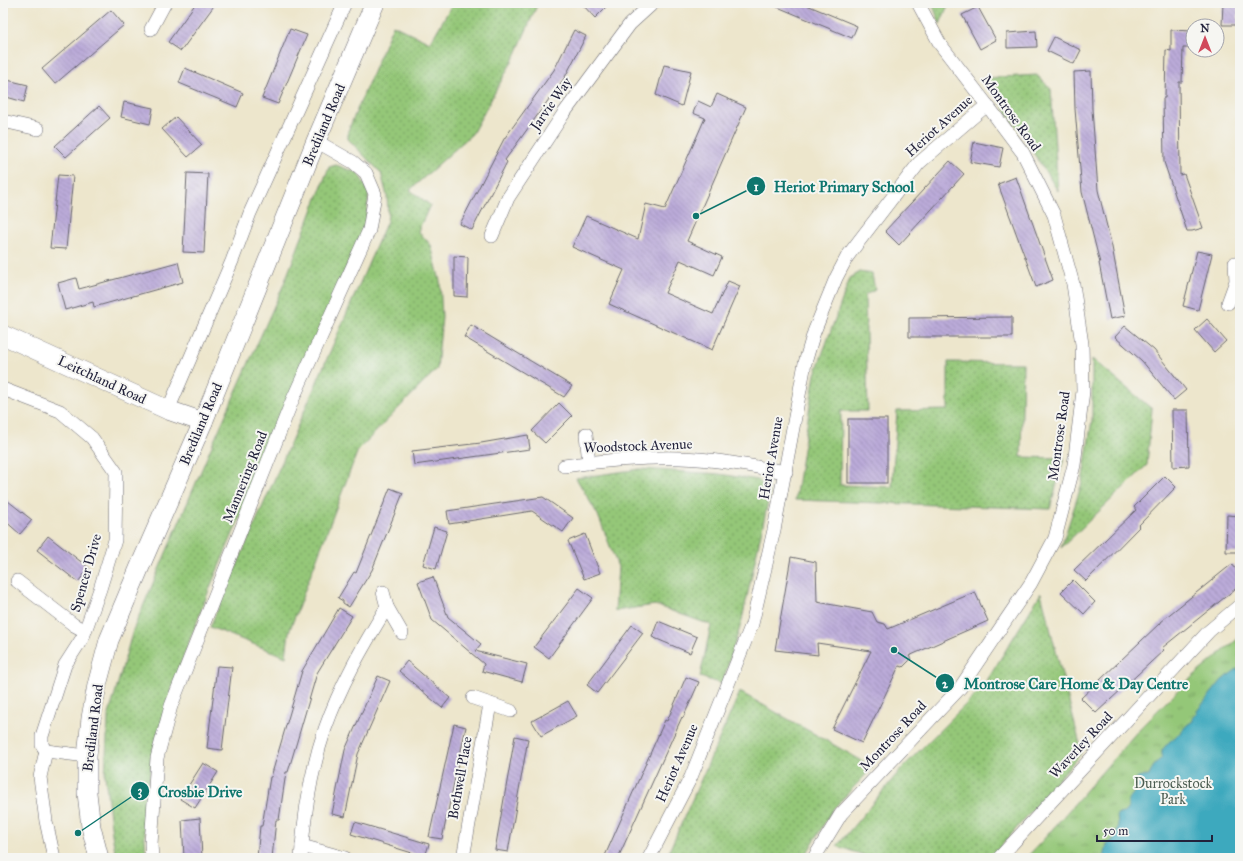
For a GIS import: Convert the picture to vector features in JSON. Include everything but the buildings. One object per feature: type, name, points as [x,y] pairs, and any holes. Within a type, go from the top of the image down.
[{"type":"street","points":[[152,29],[165,3]]},
{"type":"street","points":[[168,410],[232,261],[250,213],[345,3]]},
{"type":"street","name":"Brediland Road","points":[[99,858],[91,827],[87,793],[87,756],[96,685],[109,640],[203,422],[316,141],[375,3]]},
{"type":"street","name":"Jarvie Way","points":[[492,236],[508,198],[564,113],[630,24],[653,3]]},
{"type":"street","name":"Montrose Road","points":[[814,858],[841,814],[960,688],[1031,583],[1054,538],[1074,465],[1083,391],[1082,344],[1073,284],[1054,215],[1022,153],[940,44],[918,3]]},
{"type":"street","name":"Heriot Avenue","points":[[649,858],[691,777],[752,624],[786,472],[805,363],[814,332],[836,278],[847,257],[858,241],[919,163],[987,105]]},
{"type":"street","points":[[3,122],[38,129]]},
{"type":"street","name":"Mannering Road","points":[[152,858],[151,844],[157,758],[171,706],[292,401],[369,230],[375,194],[366,173],[353,162],[316,141]]},
{"type":"street","points":[[1228,303],[1238,284],[1235,264]]},
{"type":"street","name":"Leitchland Road","points":[[3,334],[168,410],[203,422]]},
{"type":"street","name":"Spencer Drive","points":[[3,389],[60,411],[92,438],[116,472],[115,540],[83,637],[65,665],[46,719],[42,736],[42,745],[46,751]]},
{"type":"street","points":[[586,434],[589,463]]},
{"type":"street","name":"Woodstock Avenue","points":[[564,466],[589,463],[680,458],[715,460],[786,472]]},
{"type":"street","points":[[17,581],[85,631]]},
{"type":"street","points":[[383,592],[387,607],[402,633]]},
{"type":"street","name":"Waverley Road","points":[[998,858],[1209,631],[1240,605]]},
{"type":"street","points":[[345,858],[301,852],[307,804],[314,766],[325,729],[350,670],[387,607]]},
{"type":"street","points":[[473,698],[511,711]]},
{"type":"street","name":"Bothwell Place","points":[[463,858],[490,704]]},
{"type":"street","points":[[54,858],[46,820],[40,777],[46,751],[87,756]]},
{"type":"green space","points":[[453,3],[538,3],[516,54],[472,134],[410,190],[430,205],[418,231],[431,245],[440,281],[442,317],[437,369],[358,450],[289,632],[286,657],[210,627],[387,221],[387,196],[381,173],[348,139],[348,131],[393,25],[430,43]]},
{"type":"green space","points":[[932,3],[949,3],[940,24]]},
{"type":"green space","points":[[1037,75],[1051,89],[1058,191],[985,78]]},
{"type":"green space","points":[[336,165],[358,173],[369,192],[366,222],[211,585],[173,684],[153,750],[144,819],[146,858],[116,858],[105,776],[108,718],[133,630],[213,443],[283,286],[329,167]]},
{"type":"green space","points":[[860,272],[872,274],[875,290],[865,295],[868,411],[841,411],[840,485],[892,487],[897,411],[948,410],[948,362],[1023,363],[1021,457],[1064,458],[1050,509],[795,500],[815,374],[850,278]]},
{"type":"green space","points":[[1092,359],[1152,409],[1147,465],[1061,548],[1082,483],[1092,420]]},
{"type":"green space","points":[[640,469],[719,474],[758,480],[770,493],[741,624],[722,684],[700,677],[711,625],[655,605],[615,611],[618,567],[598,515],[576,478]]},
{"type":"green space","points":[[1041,593],[1082,752],[991,858],[872,858],[837,846],[902,768],[983,687]]},
{"type":"green space","name":"Durrockstock Park","points":[[1240,637],[1240,858],[1026,858],[1141,727],[1184,684]]},
{"type":"green space","points":[[740,692],[873,767],[833,809],[804,858],[666,858]]},
{"type":"water","name":"Durrockstock Park","points":[[1237,669],[1240,669],[1240,858],[1104,858],[1107,845],[1113,840],[1118,827],[1117,814],[1124,813],[1128,808],[1128,799],[1136,790],[1137,778],[1149,776],[1153,767],[1162,757],[1162,750],[1193,721],[1193,717],[1197,714],[1197,711],[1222,680]]},
{"type":"place","name":"Heriot Primary School","points":[[696,216]]},
{"type":"place","name":"Montrose Care Home & Day Centre","points":[[894,650]]},
{"type":"place","name":"Crosbie Drive","points":[[78,833]]}]
